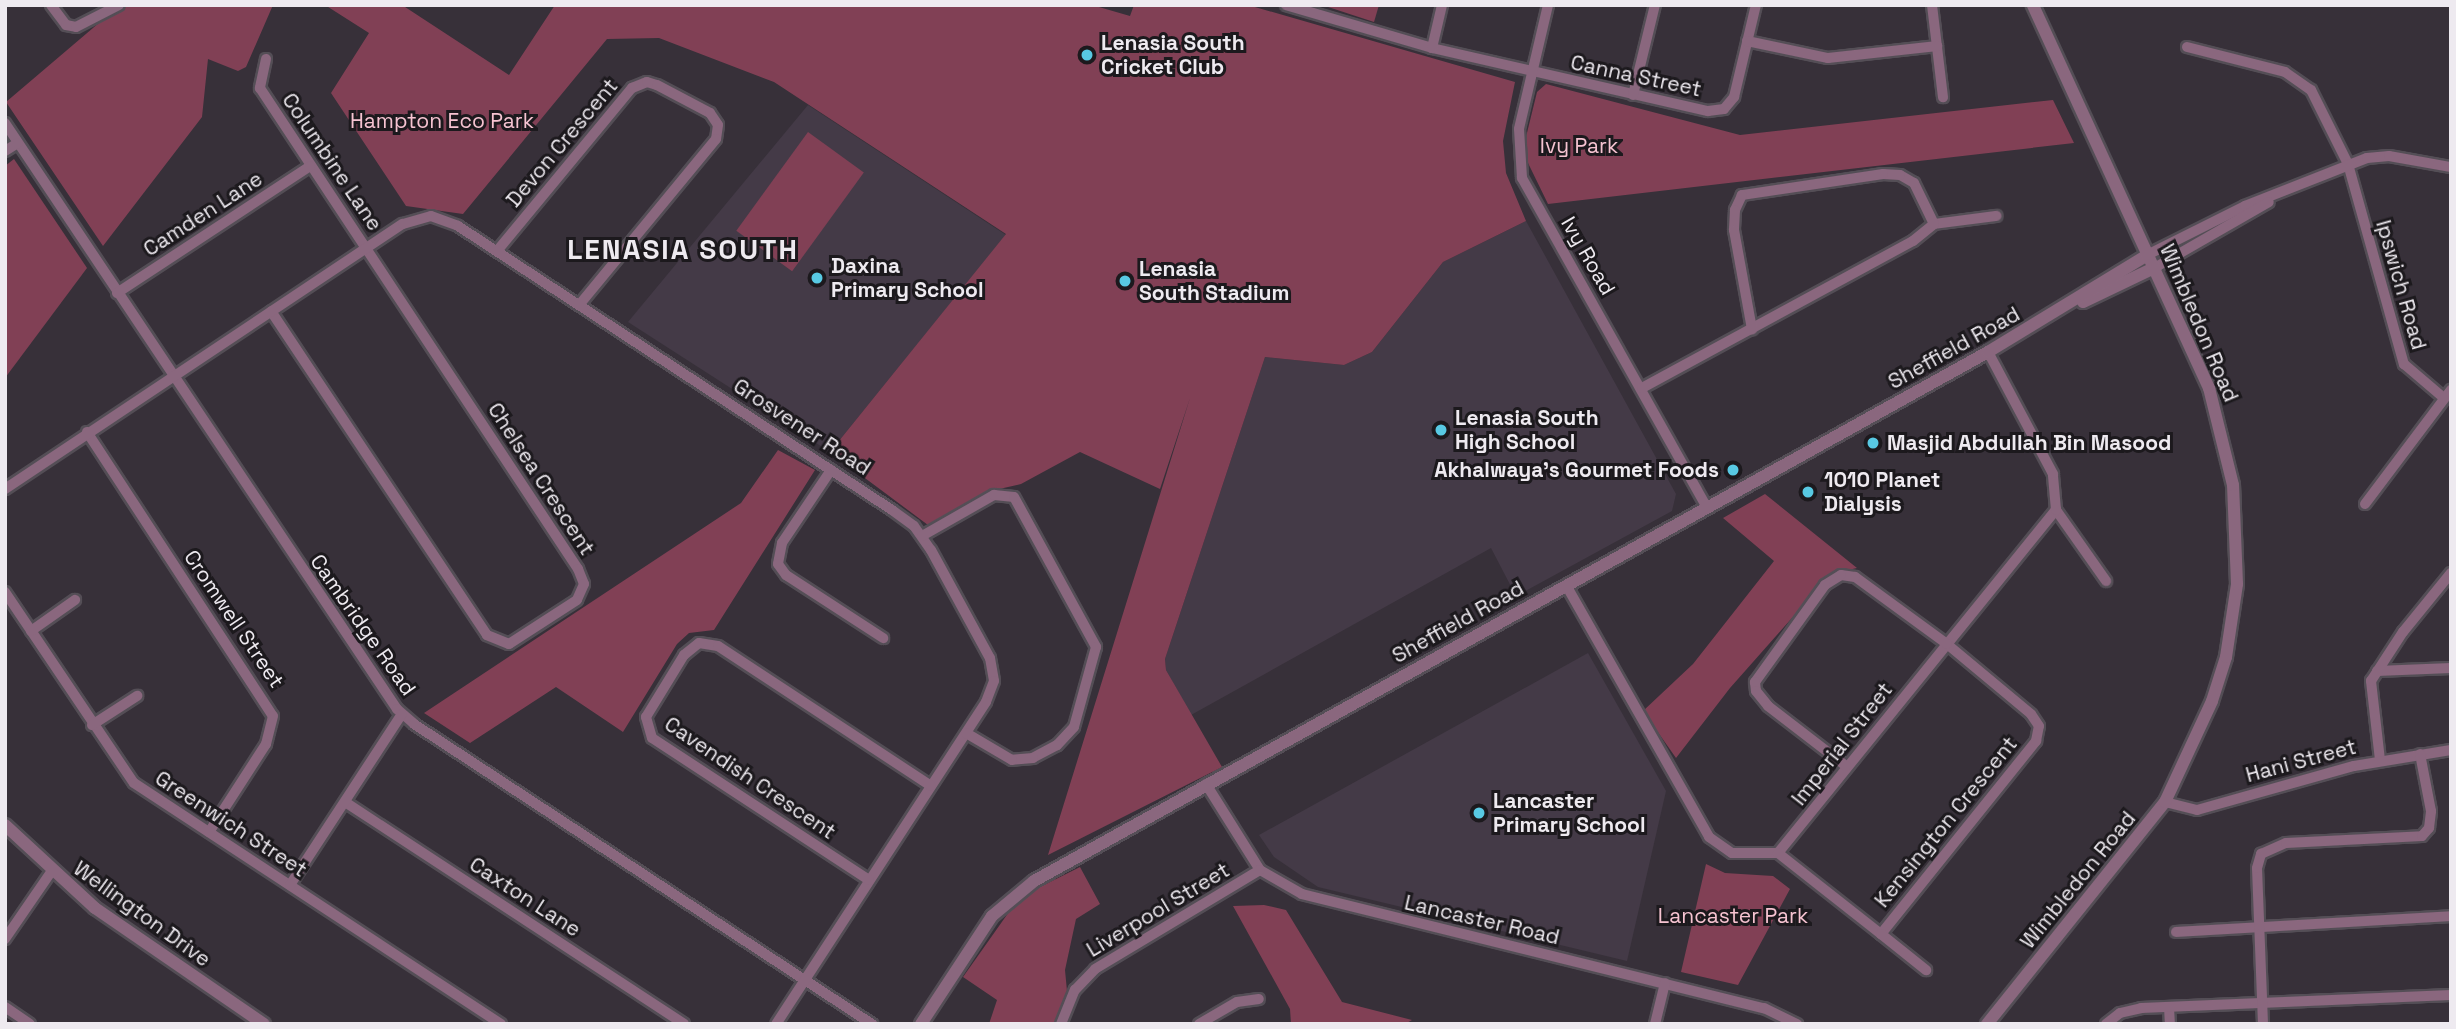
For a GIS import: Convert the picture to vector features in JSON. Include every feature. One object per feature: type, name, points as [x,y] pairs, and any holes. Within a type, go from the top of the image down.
[{"type":"street","points":[[51,5],[66,25],[76,27],[118,5]]},
{"type":"street","name":"Canna Street","points":[[1286,5],[1432,48],[1533,73],[1689,108],[1724,109],[1734,97],[1756,5]]},
{"type":"street","points":[[1432,48],[1442,5]]},
{"type":"street","name":"Ivy Road","points":[[1548,5],[1517,148],[1522,178],[1707,507]]},
{"type":"street","points":[[1633,95],[1655,5]]},
{"type":"street","points":[[1932,5],[1943,97]]},
{"type":"street","name":"Wimbledon Road","points":[[1987,1024],[2165,802],[2200,732],[2221,674],[2233,620],[2238,558],[2233,485],[2218,415],[2156,267],[2033,5]]},
{"type":"street","points":[[1747,41],[1828,58],[1937,46]]},
{"type":"street","name":"Ipswich Road","points":[[2187,47],[2285,72],[2302,80],[2348,164],[2404,364],[2448,394]]},
{"type":"street","name":"Columbine Lane","points":[[266,58],[260,88],[366,249]]},
{"type":"street","name":"Devon Crescent","points":[[497,251],[639,84],[657,85],[710,113],[718,125],[716,139],[579,304]]},
{"type":"street","name":"Cambridge Road","points":[[5,123],[330,614],[402,714],[872,1024]]},
{"type":"street","points":[[5,151],[18,142]]},
{"type":"street","points":[[2149,254],[2348,164],[2389,156],[2451,167]]},
{"type":"street","name":"Camden Lane","points":[[117,293],[310,166]]},
{"type":"street","points":[[1752,329],[1734,230],[1735,210],[1742,195],[1883,174],[1900,175],[1914,183],[1934,224]]},
{"type":"street","points":[[2156,267],[2286,190]]},
{"type":"street","name":"Grosvener Road","points":[[173,376],[403,224],[431,216],[458,226],[579,304],[903,518],[922,536],[994,670],[991,692],[776,1024]]},
{"type":"street","points":[[1642,388],[1913,241],[1934,224],[1996,216]]},
{"type":"street","name":"Chelsea Crescent","points":[[271,311],[487,635],[504,644],[516,640],[577,600],[582,578],[366,249]]},
{"type":"street","name":"Sheffield Road","points":[[921,1024],[1003,905],[1034,881],[1988,352],[2063,309],[2149,254]]},
{"type":"street","name":"Sheffield Road","points":[[2063,309],[2156,267]]},
{"type":"street","points":[[1988,352],[2053,474],[2056,510],[2106,581]]},
{"type":"street","points":[[5,489],[173,376]]},
{"type":"street","points":[[2365,504],[2448,394]]},
{"type":"street","name":"Cromwell Street","points":[[87,432],[273,716],[266,744],[209,832]]},
{"type":"street","points":[[831,470],[782,543],[778,564],[786,575],[884,638]]},
{"type":"street","points":[[922,536],[994,495],[1014,497],[1096,647],[1074,727],[1057,745],[1033,758],[1012,760],[966,733]]},
{"type":"street","name":"Imperial Street","points":[[1777,853],[2056,510]]},
{"type":"street","points":[[2381,760],[2370,696],[2377,671],[2451,573]]},
{"type":"street","points":[[1846,766],[1768,706],[1756,691],[1757,672],[1825,585],[1841,575],[1855,577],[1947,644]]},
{"type":"street","points":[[1566,585],[1709,837],[1732,853],[1777,853]]},
{"type":"street","name":"Greenwich Street","points":[[5,592],[92,725],[134,783],[501,1024]]},
{"type":"street","points":[[31,631],[75,600]]},
{"type":"street","name":"Cavendish Crescent","points":[[869,880],[652,738],[646,717],[684,655],[699,643],[718,646],[930,785]]},
{"type":"street","name":"Kensington Crescent","points":[[1777,853],[1881,934],[2039,732],[2031,714],[1947,644]]},
{"type":"street","points":[[2377,671],[2451,668]]},
{"type":"street","points":[[92,725],[137,696]]},
{"type":"street","points":[[290,885],[402,714]]},
{"type":"street","name":"Hani Street","points":[[2165,802],[2182,810],[2197,810],[2381,760],[2451,750]]},
{"type":"street","points":[[2263,1024],[2257,868],[2266,848],[2286,843],[2415,838],[2426,833],[2431,811],[2420,754]]},
{"type":"street","name":"Lancaster Road","points":[[1206,784],[1260,870],[1294,891],[1337,905],[1764,1008],[1797,1024]]},
{"type":"street","name":"Caxton Lane","points":[[345,802],[684,1024]]},
{"type":"street","name":"Wellington Drive","points":[[5,825],[51,872],[127,932],[264,1024]]},
{"type":"street","name":"Liverpool Street","points":[[1061,1024],[1075,990],[1095,969],[1260,870]]},
{"type":"street","points":[[5,939],[51,872]]},
{"type":"street","points":[[2176,932],[2451,916]]},
{"type":"street","points":[[1881,934],[1926,970]]},
{"type":"street","points":[[1655,1024],[1665,983]]},
{"type":"street","points":[[2106,1024],[2130,1010],[2451,995]]},
{"type":"street","points":[[1199,1024],[1237,1002],[1259,999]]},
{"type":"street","points":[[5,1007],[30,1024]]},
{"type":"street","points":[[2169,1007],[2170,1024]]},
{"type":"shaded area","name":"Daxina Primary School","points":[[808,105],[1006,235],[830,452],[628,322]]},
{"type":"shaded area","name":"Lenasia South High School","points":[[1526,221],[1676,494],[1672,511],[1516,596],[1491,548],[1191,715],[1166,670],[1165,659],[1265,357],[1344,365],[1372,352],[1443,262]]},
{"type":"shaded area","name":"Lancaster Primary School","points":[[1588,653],[1666,791],[1627,961],[1318,887],[1274,857],[1259,835]]},
{"type":"green space","points":[[120,5],[273,5],[246,67],[238,71],[208,59],[202,117],[103,246],[6,102]]},
{"type":"green space","name":"Hampton Eco Park","points":[[325,5],[402,5],[509,75],[555,5],[1092,5],[1130,16],[1134,5],[1248,5],[1515,82],[1503,141],[1506,173],[1526,221],[1443,262],[1372,352],[1344,365],[1265,357],[1165,659],[1166,670],[1222,767],[1048,855],[1190,398],[1160,489],[1080,452],[1021,484],[986,492],[928,525],[830,452],[1006,234],[774,82],[659,38],[607,39],[463,214],[406,206],[331,93],[369,33]]},
{"type":"green space","points":[[1322,5],[1379,5],[1374,22]]},
{"type":"green space","name":"Ivy Park","points":[[1546,84],[1740,135],[2053,100],[2074,143],[1548,204],[1528,163],[1525,141],[1537,92]]},
{"type":"green space","points":[[808,132],[864,173],[792,271],[736,231]]},
{"type":"green space","points":[[14,159],[87,268],[5,378],[5,166]]},
{"type":"green space","points":[[778,450],[815,470],[714,630],[689,633],[677,644],[623,732],[556,687],[470,743],[424,713],[741,503]]},
{"type":"green space","points":[[1765,494],[1857,568],[1831,574],[1730,688],[1676,758],[1643,711],[1693,664],[1774,561],[1723,518]]},
{"type":"green space","name":"Lancaster Park","points":[[1706,864],[1725,873],[1773,876],[1790,889],[1738,985],[1681,972]]},
{"type":"green space","points":[[1080,867],[1100,904],[1076,919],[1065,970],[1067,991],[1056,1024],[989,1024],[997,1000],[963,977],[1011,909],[1036,889]]},
{"type":"green space","points":[[1264,905],[1286,910],[1342,1002],[1412,1020],[1405,1024],[1291,1024],[1290,1009],[1233,906]]},
{"type":"place","name":"Lenasia South Cricket Club","points":[[1087,55]]},
{"type":"place","name":"Daxina Primary School","points":[[817,278]]},
{"type":"place","name":"Lenasia South Stadium","points":[[1125,281]]},
{"type":"place","name":"Lenasia South High School","points":[[1441,430]]},
{"type":"place","name":"Masjid Abdullah Bin Masood","points":[[1873,443]]},
{"type":"place","name":"Akhalwaya's Gourmet Foods","points":[[1733,470]]},
{"type":"place","name":"1010 Planet Dialysis","points":[[1808,492]]},
{"type":"place","name":"Lancaster Primary School","points":[[1479,813]]},
{"type":"district","name":"LENASIA SOUTH","points":[[683,249]]}]
